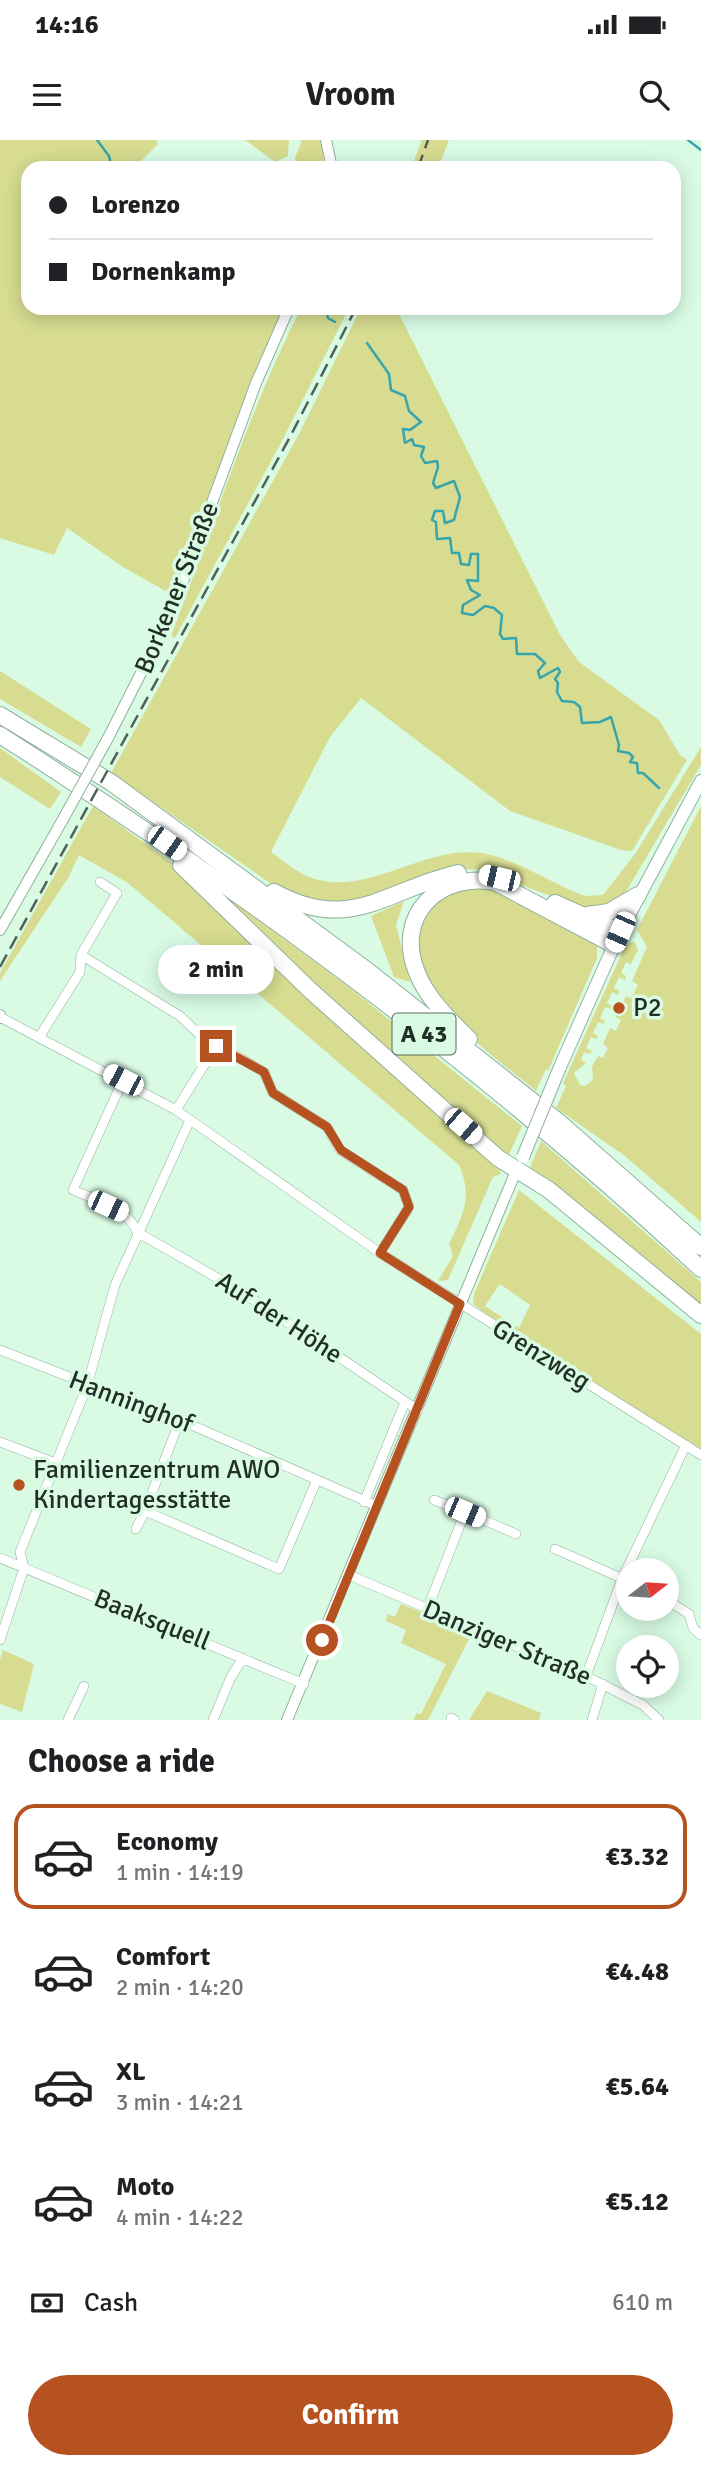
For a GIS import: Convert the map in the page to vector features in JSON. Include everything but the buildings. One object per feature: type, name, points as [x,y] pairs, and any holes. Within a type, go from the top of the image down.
[{"type":"highway","name":"A 43","points":[[0,715],[112,783],[357,962],[523,1092],[701,1247]]},
{"type":"highway","name":"A 43","points":[[0,735],[131,818],[280,924],[421,1031],[588,1169],[701,1269]]},
{"type":"highway","points":[[131,818],[159,849],[200,880],[310,990],[520,1164],[530,1176],[701,1315]]},
{"type":"highway","points":[[222,863],[282,897],[312,908],[344,911],[375,904],[432,880],[461,873],[478,873],[499,878],[587,915],[617,938]]},
{"type":"highway","points":[[523,1092],[463,1034],[423,984],[416,970],[411,940],[420,912],[431,896],[448,885],[477,879],[519,893],[617,938]]},
{"type":"highway","points":[[587,915],[609,912],[638,895]]},
{"type":"main road","points":[[520,1164],[617,938],[701,781]]},
{"type":"street","points":[[326,140],[330,161]]},
{"type":"street","name":"Borkener Straße","points":[[0,930],[108,738],[172,614],[256,383],[286,315]]},
{"type":"street","points":[[40,1036],[80,972],[81,955],[117,893],[100,882]]},
{"type":"street","points":[[81,955],[180,1016],[216,1046],[264,1072],[273,1093],[327,1127],[341,1150],[403,1190],[409,1207],[380,1253]]},
{"type":"street","name":"Grenzweg","points":[[0,1017],[176,1110],[380,1253],[701,1455]]},
{"type":"street","points":[[176,1110],[216,1046]]},
{"type":"street","name":"Auf der Höhe","points":[[123,1080],[73,1190],[125,1214],[133,1220],[137,1232],[242,1292],[418,1410]]},
{"type":"street","points":[[0,1640],[24,1568],[20,1552],[58,1464],[87,1386],[115,1284],[190,1120]]},
{"type":"street","points":[[287,1720],[520,1164]]},
{"type":"street","name":"Hanninghof","points":[[0,1350],[180,1420],[316,1482],[377,1506]]},
{"type":"street","points":[[364,1502],[405,1402]]},
{"type":"street","points":[[136,1529],[180,1420]]},
{"type":"street","points":[[0,1442],[12,1444],[58,1464]]},
{"type":"street","points":[[635,1558],[686,1445]]},
{"type":"street","points":[[145,1511],[279,1570],[316,1482]]},
{"type":"street","points":[[434,1500],[516,1534]]},
{"type":"street","points":[[427,1610],[465,1512]]},
{"type":"street","points":[[555,1549],[616,1576]]},
{"type":"street","name":"Baaksquell","points":[[0,1558],[304,1684]]},
{"type":"street","name":"Danziger Straße","points":[[349,1575],[586,1676],[643,1705],[659,1720]]},
{"type":"street","points":[[586,1676],[616,1602]]},
{"type":"street","points":[[679,1608],[689,1614],[693,1628],[701,1635]]},
{"type":"street","points":[[213,1720],[231,1677],[243,1658]]},
{"type":"street","points":[[592,1720],[603,1684]]},
{"type":"street","points":[[68,1720],[84,1686]]},
{"type":"green space","points":[[0,140],[156,140],[158,144],[141,161],[21,161],[21,315],[279,315],[207,504],[169,593],[123,567],[67,528],[54,555],[0,538]]},
{"type":"green space","points":[[245,140],[289,140],[288,156],[274,161]]},
{"type":"green space","points":[[302,140],[322,140],[324,161],[295,161]]},
{"type":"green space","points":[[422,140],[449,140],[441,161],[414,161]]},
{"type":"green space","points":[[298,315],[345,315],[283,439],[175,638],[171,636],[248,429]]},
{"type":"green space","points":[[358,315],[400,315],[560,635],[579,662],[659,720],[680,755],[687,760],[632,851],[621,850],[510,811],[361,698],[330,737],[271,852],[306,876],[333,882],[375,876],[438,856],[481,853],[507,860],[585,896],[603,895],[635,854],[701,747],[701,765],[624,895],[592,912],[483,870],[464,869],[342,906],[283,892],[111,773],[300,432]]},
{"type":"green space","points":[[0,671],[91,729],[81,747],[0,699]]},
{"type":"green space","points":[[0,748],[61,792],[50,809],[0,777]]},
{"type":"green space","points":[[93,806],[185,872],[496,1162],[501,1174],[493,1177],[448,1280],[438,1281],[453,1256],[449,1244],[466,1196],[459,1165],[128,883],[79,855],[68,878],[0,981],[0,973]]},
{"type":"green space","points":[[701,806],[701,1222],[625,1156],[556,1108],[566,1086],[563,1083],[622,953],[628,943],[635,942],[638,950],[631,964],[626,962],[621,973],[626,976],[625,980],[619,977],[614,988],[619,991],[618,995],[612,992],[607,1003],[612,1006],[611,1009],[605,1007],[600,1018],[605,1021],[604,1024],[598,1022],[593,1033],[598,1036],[597,1039],[591,1037],[586,1048],[592,1051],[590,1054],[584,1052],[581,1060],[586,1063],[574,1073],[580,1085],[585,1086],[593,1080],[592,1067],[598,1056],[603,1058],[608,1048],[603,1044],[610,1028],[616,1031],[621,1020],[616,1017],[619,1010],[624,1013],[628,1005],[623,1002],[626,996],[631,998],[638,985],[632,981],[647,947],[637,930]]},
{"type":"green space","points":[[477,882],[597,944],[597,958],[548,1071],[546,1069],[536,1091],[459,1025],[442,1006],[429,985],[420,962],[416,938],[418,928],[434,899]]},
{"type":"green space","points":[[216,889],[346,985],[522,1126],[508,1157],[282,959]]},
{"type":"green space","points":[[404,901],[396,925],[410,982],[394,977],[371,916]]},
{"type":"green space","points":[[541,1141],[701,1282],[701,1307],[530,1167]]},
{"type":"green space","points":[[519,1190],[701,1334],[701,1455],[477,1315],[481,1310],[473,1304],[474,1294]],"holes":[[[500,1284],[530,1305],[519,1328],[485,1306]]]},
{"type":"green space","points":[[401,1604],[472,1633],[428,1720],[413,1720],[417,1713],[421,1714],[446,1664],[401,1643],[406,1630],[386,1621],[387,1614],[395,1617]]},
{"type":"green space","points":[[3,1650],[34,1664],[22,1712],[0,1704],[0,1660]]},
{"type":"green space","points":[[487,1691],[541,1713],[539,1720],[469,1720]]},
{"type":"waterway","points":[[97,140],[110,161]]},
{"type":"waterway","points":[[688,140],[701,150]]},
{"type":"waterway","points":[[327,315],[335,322]]},
{"type":"waterway","points":[[367,343],[389,374],[391,390],[405,396],[409,411],[421,422],[410,430],[403,429],[405,443],[412,439],[414,445],[424,447],[421,456],[425,463],[437,461],[433,483],[436,488],[454,481],[460,497],[454,520],[445,523],[443,511],[435,511],[432,520],[436,522],[437,539],[450,538],[452,553],[459,553],[461,564],[469,565],[471,554],[478,554],[478,581],[467,580],[471,590],[480,595],[463,605],[462,613],[473,615],[485,606],[494,608],[502,615],[500,634],[503,639],[516,638],[517,654],[535,654],[545,663],[538,671],[540,678],[558,668],[560,672],[555,679],[558,683],[557,692],[562,701],[574,702],[580,707],[582,723],[600,722],[611,717],[619,745],[618,751],[629,753],[633,757],[630,762],[637,763],[638,773],[643,773],[659,788]]},
{"type":"railway","points":[[420,161],[428,140]]},
{"type":"railway","points":[[0,967],[290,437],[352,315]]},
{"type":"place","name":"P2","points":[[619,1008]]},
{"type":"place","name":"Familienzentrum AWO Kindertagesstätte","points":[[19,1485]]},
{"type":"route","points":[[216,1046],[264,1072],[273,1093],[327,1127],[341,1150],[403,1190],[409,1207],[380,1253],[460,1304],[322,1640]]}]
